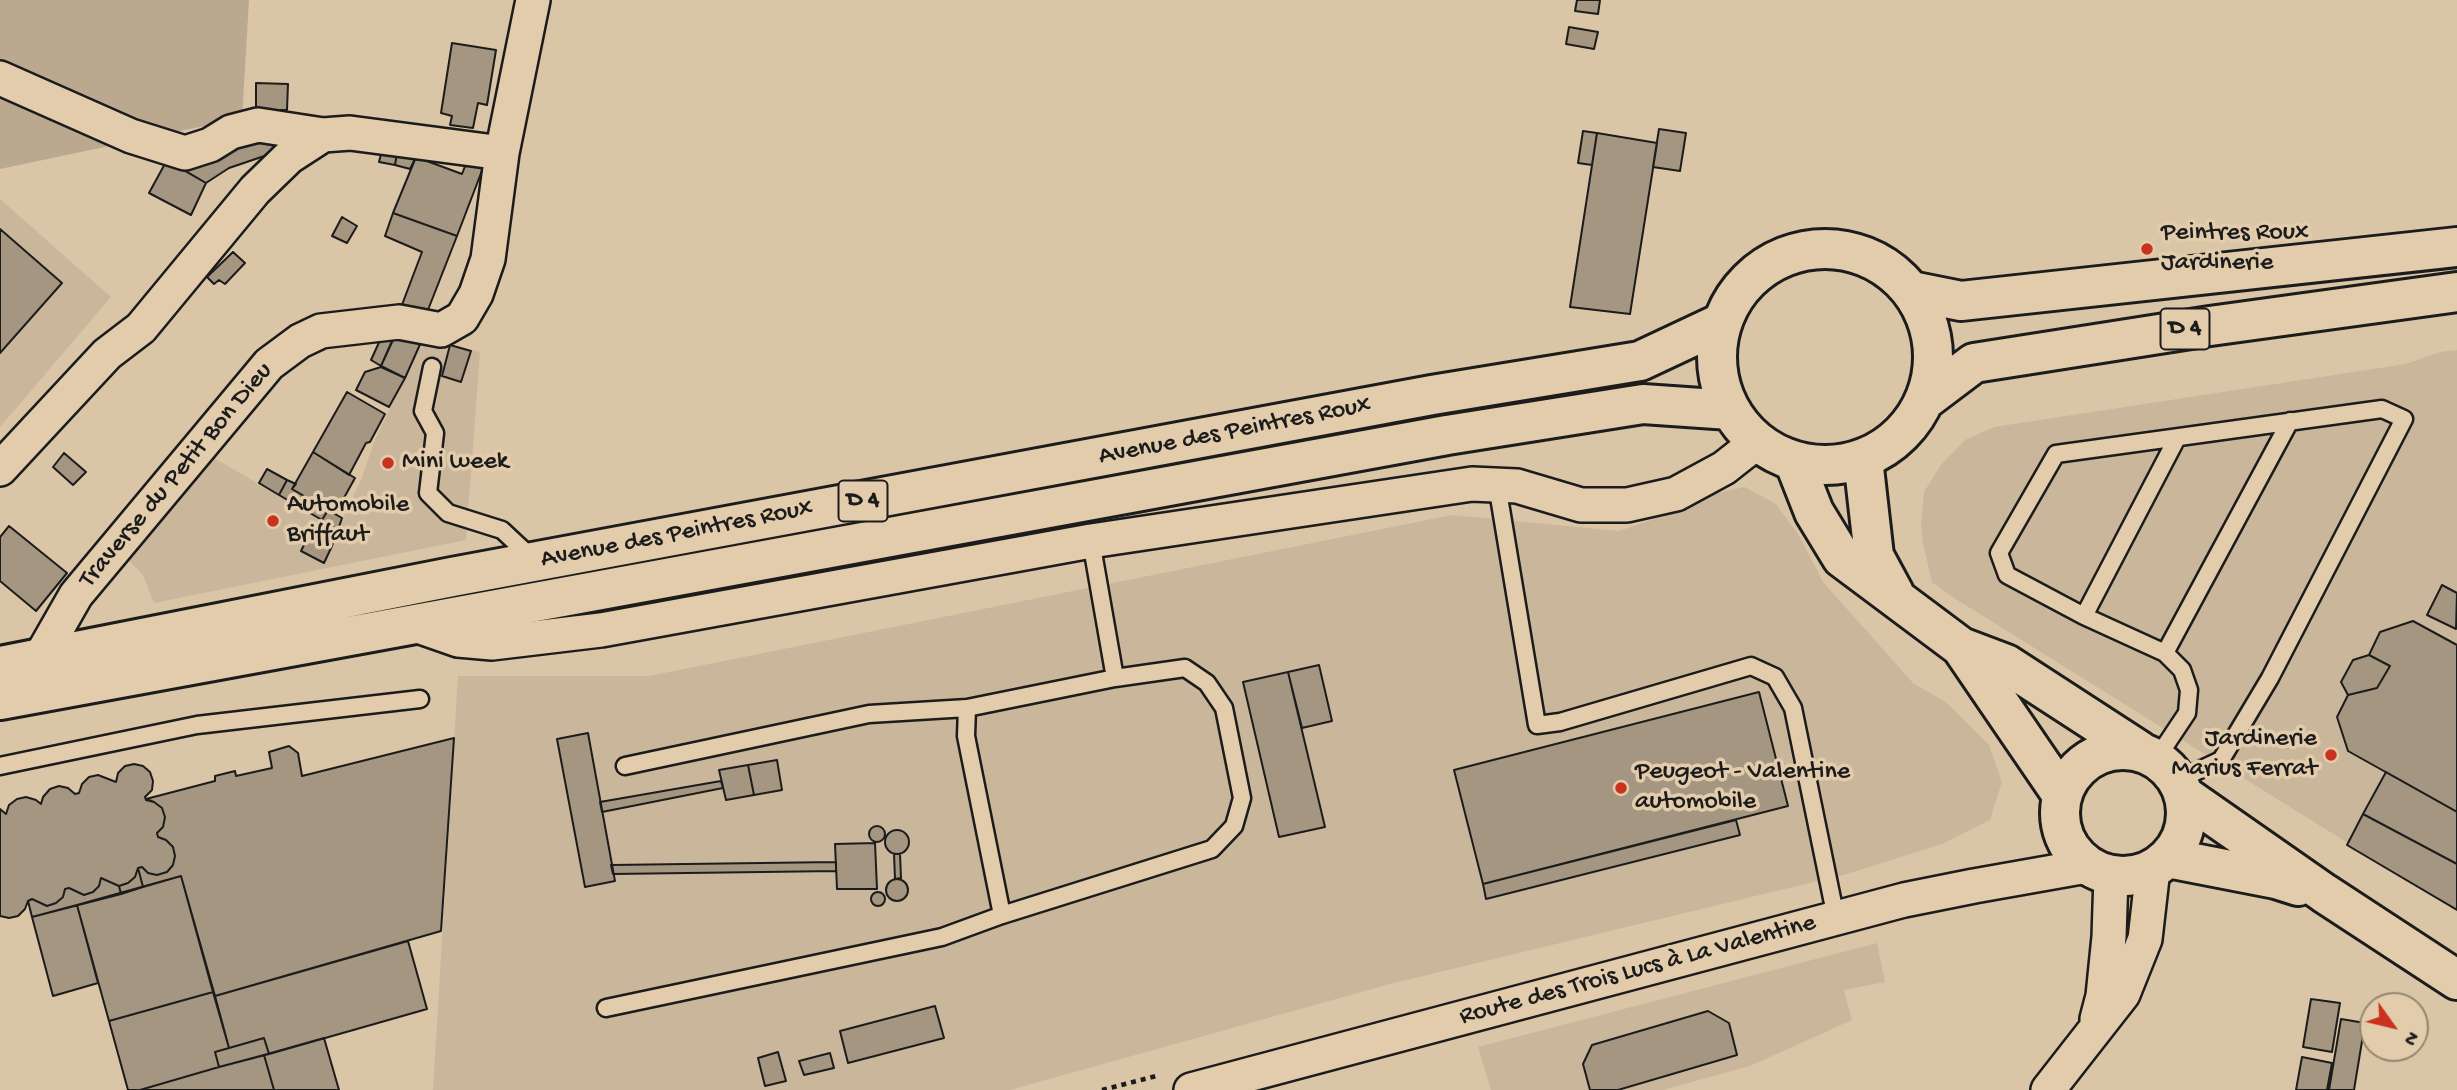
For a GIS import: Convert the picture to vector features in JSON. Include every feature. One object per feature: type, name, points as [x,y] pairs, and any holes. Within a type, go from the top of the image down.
[{"type":"main road","name":"D 4","points":[[1911,290],[1961,302],[2457,247]]},
{"type":"main road","points":[[1836,248],[1865,256],[1890,270],[1911,290],[1928,325],[1933,362],[1925,400],[1900,436],[1863,459],[1829,466],[1794,461],[1757,443],[1730,410],[1716,368],[1721,323],[1734,297],[1754,275],[1778,258],[1806,250],[1836,248]]},
{"type":"main road","name":"D 4","points":[[1925,400],[1974,363],[2196,328],[2457,292]]},
{"type":"main road","name":"Avenue des Peintres Roux","points":[[0,666],[535,562],[1419,398],[1640,361],[1721,323]]},
{"type":"main road","name":"Avenue des Peintres Roux","points":[[0,700],[1447,435],[1643,404],[1730,410]]},
{"type":"main road","points":[[1863,459],[1874,556],[1899,601]]},
{"type":"main road","points":[[1794,461],[1814,512],[1842,558],[1961,647],[2006,664],[2165,771],[2324,893],[2457,979]]},
{"type":"main road","points":[[1961,647],[2062,795]]},
{"type":"main road","points":[[2115,750],[2165,771],[2187,818],[2181,840],[2160,864],[2133,876],[2099,871],[2073,852],[2063,835],[2060,816],[2062,795],[2073,774],[2092,757],[2115,750]]},
{"type":"main road","points":[[2160,864],[2276,879],[2324,893]]},
{"type":"street","name":"Traverse du Petit Bon Dieu","points":[[40,658],[76,595],[269,363],[300,341],[321,331],[399,322],[441,330],[461,318],[476,295],[488,259],[502,153],[533,0]]},
{"type":"street","points":[[0,78],[131,136],[185,153],[210,145],[231,132],[258,125],[323,135],[350,133],[502,153]]},
{"type":"street","points":[[0,469],[107,354],[141,328],[256,190],[289,156],[323,135]]},
{"type":"street","name":"Avenue des Peintres Roux","points":[[415,625],[458,640],[492,643],[601,630],[1091,541],[1472,484],[1517,486],[1581,505],[1627,505],[1676,494],[1724,468],[1757,443]]},
{"type":"street","points":[[2048,1090],[2123,994],[2145,939],[2160,864]]},
{"type":"street","points":[[2093,1035],[2104,984],[2109,937],[2099,871]]},
{"type":"street","name":"Route des Trois Lucs à La Valentine","points":[[1191,1090],[1836,918],[1974,886],[2099,871]]},
{"type":"lane","points":[[432,367],[423,411],[435,433],[428,493],[448,513],[502,530],[535,562]]},
{"type":"lane","points":[[2382,409],[2404,419],[2270,678],[2221,760],[2165,771],[2187,713],[2189,690],[2182,670],[2165,653],[2084,616],[2007,575],[1999,553],[2056,454],[2382,409]]},
{"type":"lane","points":[[2165,653],[2290,421]]},
{"type":"lane","points":[[2084,616],[2177,438]]},
{"type":"lane","points":[[1497,485],[1537,725],[1560,722],[1751,666],[1775,677],[1793,708],[1836,918]]},
{"type":"lane","points":[[1091,541],[1115,678]]},
{"type":"lane","points":[[606,1008],[942,937],[1002,915],[1212,849],[1234,826],[1242,798],[1224,708],[1207,683],[1185,668],[1115,678],[967,708],[869,714],[625,766]]},
{"type":"lane","points":[[0,766],[197,725],[420,699]]},
{"type":"lane","points":[[967,708],[968,748],[1002,915]]},
{"type":"shaded area","points":[[0,0],[249,0],[242,118],[0,169]]},
{"type":"shaded area","points":[[0,199],[111,297],[0,427]]},
{"type":"shaded area","points":[[424,337],[480,352],[466,540],[154,603],[143,575],[123,555],[205,453],[338,529],[361,480],[374,442]]},
{"type":"shaded area","name":"Jardinerie Marius Ferrat","points":[[2457,350],[2457,911],[1932,582],[1921,523],[1924,492],[1941,465],[1965,440],[1994,427],[2406,364],[2440,352]]},
{"type":"shaded area","points":[[1745,487],[1776,504],[1800,537],[1823,582],[1913,683],[1947,703],[1989,745],[2002,782],[1990,820],[1942,844],[1847,874],[1390,984],[1010,1090],[433,1090],[458,676],[649,676],[1452,515],[1619,531],[1675,512],[1707,495]]},
{"type":"shaded area","points":[[1877,943],[1885,982],[1844,990],[1852,1020],[1750,1066],[1663,1090],[1491,1090],[1478,1047]]},
{"type":"building","points":[[1577,0],[1600,0],[1598,14],[1575,11]]},
{"type":"building","points":[[1569,27],[1598,32],[1594,49],[1566,44]]},
{"type":"building","points":[[452,43],[496,50],[487,105],[478,103],[473,128],[450,125],[452,116],[441,113]]},
{"type":"building","points":[[256,83],[288,84],[287,110],[256,110]]},
{"type":"building","points":[[1659,129],[1686,133],[1680,171],[1653,167]]},
{"type":"building","points":[[1583,131],[1597,133],[1592,165],[1578,163]]},
{"type":"building","points":[[1597,133],[1657,143],[1630,314],[1570,307]]},
{"type":"building","points":[[282,136],[285,149],[229,168],[206,183],[178,167],[259,138]]},
{"type":"building","points":[[382,150],[397,153],[395,165],[379,162]]},
{"type":"building","points":[[397,153],[416,157],[410,169],[395,165]]},
{"type":"building","points":[[416,157],[462,174],[467,161],[483,168],[457,236],[393,213]]},
{"type":"building","points":[[167,160],[206,183],[191,215],[149,193]]},
{"type":"building","points":[[393,213],[457,236],[424,320],[400,310],[422,252],[385,236]]},
{"type":"building","points":[[342,217],[357,226],[347,243],[332,236]]},
{"type":"building","points":[[0,229],[62,283],[0,353]]},
{"type":"building","points":[[233,252],[245,263],[225,284],[219,280],[214,284],[207,277]]},
{"type":"building","points":[[398,329],[422,340],[405,378],[381,366]]},
{"type":"building","points":[[381,338],[392,341],[381,366],[371,360]]},
{"type":"building","points":[[450,345],[471,351],[461,382],[442,376]]},
{"type":"building","points":[[381,367],[405,378],[389,407],[356,390],[365,372]]},
{"type":"building","points":[[347,392],[385,414],[349,475],[313,452]]},
{"type":"building","points":[[313,452],[355,478],[335,514],[292,489]]},
{"type":"building","points":[[64,453],[86,472],[73,485],[53,467]]},
{"type":"building","points":[[267,469],[287,480],[279,495],[259,483]]},
{"type":"building","points":[[287,480],[296,484],[292,489],[328,510],[322,520],[279,495]]},
{"type":"building","points":[[328,510],[342,518],[338,530],[322,520]]},
{"type":"building","points":[[322,520],[338,530],[332,546],[314,537]]},
{"type":"building","points":[[9,526],[67,573],[36,611],[0,581],[0,537]]},
{"type":"building","points":[[309,535],[332,546],[324,563],[301,551]]},
{"type":"building","points":[[2442,585],[2457,593],[2456,629],[2427,615]]},
{"type":"building","points":[[2413,621],[2457,645],[2457,812],[2348,751],[2337,717],[2348,695],[2377,688],[2390,666],[2369,655],[2380,632]]},
{"type":"building","points":[[2369,655],[2390,666],[2377,688],[2348,695],[2341,682],[2353,660]]},
{"type":"building","points":[[1319,665],[1332,721],[1302,728],[1288,672]]},
{"type":"building","points":[[1288,672],[1325,827],[1279,837],[1243,682]]},
{"type":"building","name":"Peugeot - Valentine automobile","points":[[1759,692],[1788,806],[1483,884],[1454,770]]},
{"type":"building","points":[[588,733],[615,881],[585,887],[557,739]]},
{"type":"building","points":[[454,738],[441,931],[215,996],[181,876],[143,887],[138,868],[142,867],[148,873],[157,875],[167,872],[173,865],[175,856],[173,847],[158,837],[157,833],[163,827],[165,817],[162,808],[146,799],[215,781],[215,776],[235,771],[236,776],[272,768],[269,752],[289,746],[298,753],[302,776]]},
{"type":"building","points":[[777,760],[782,790],[754,795],[748,765]]},
{"type":"building","points":[[748,765],[754,795],[726,800],[719,770]]},
{"type":"building","points":[[125,766],[143,766],[150,772],[152,790],[145,797],[146,800],[162,808],[165,817],[163,827],[157,833],[158,837],[173,847],[175,856],[173,865],[167,872],[157,875],[148,873],[142,867],[138,868],[135,877],[128,883],[119,886],[101,878],[99,886],[93,892],[84,895],[69,888],[65,889],[63,897],[56,903],[47,906],[32,899],[18,916],[0,916],[0,809],[6,814],[9,805],[26,797],[41,804],[50,789],[59,786],[68,788],[75,794],[79,793],[82,784],[89,777],[98,775],[116,782],[118,773]]},
{"type":"building","points":[[2386,772],[2457,812],[2457,864],[2363,814]]},
{"type":"building","points":[[721,781],[723,788],[602,812],[600,802]]},
{"type":"building","points":[[2363,814],[2457,864],[2457,910],[2347,845]]},
{"type":"building","points":[[1736,820],[1740,835],[1486,899],[1483,884]]},
{"type":"building","points":[[874,826],[880,826],[885,834],[883,840],[874,842],[869,837],[869,831]]},
{"type":"building","points":[[897,830],[906,833],[909,842],[906,851],[897,854],[888,851],[885,842],[888,833]]},
{"type":"building","points":[[875,843],[877,889],[837,889],[835,844]]},
{"type":"building","points":[[894,854],[900,854],[901,878],[895,879]]},
{"type":"building","points":[[836,862],[836,871],[613,874],[611,865]]},
{"type":"building","points":[[138,868],[143,887],[121,894],[119,886],[135,877]]},
{"type":"building","points":[[181,876],[213,992],[109,1021],[77,905]]},
{"type":"building","points":[[101,878],[119,886],[121,894],[32,917],[28,901],[32,899],[47,906],[56,903],[63,897],[65,889],[69,888],[84,895],[99,886]]},
{"type":"building","points":[[897,879],[905,882],[908,890],[905,898],[897,901],[889,898],[886,890],[889,882]]},
{"type":"building","points":[[875,892],[881,892],[885,899],[881,906],[875,906],[871,902],[871,896]]},
{"type":"building","points":[[77,905],[98,983],[53,996],[32,917]]},
{"type":"building","points":[[408,941],[427,1009],[269,1054],[264,1038],[229,1048],[215,996]]},
{"type":"building","points":[[213,992],[229,1048],[215,1052],[219,1067],[140,1090],[128,1090],[109,1021]]},
{"type":"building","points":[[2311,999],[2340,1003],[2332,1052],[2303,1047]]},
{"type":"building","points":[[935,1006],[944,1038],[848,1063],[840,1031]]},
{"type":"building","points":[[1708,1011],[1729,1023],[1737,1055],[1618,1090],[1590,1090],[1583,1064],[1592,1045]]},
{"type":"building","points":[[2341,1019],[2359,1022],[2359,1060],[2354,1090],[2329,1090]]},
{"type":"building","points":[[264,1038],[269,1054],[219,1067],[215,1052]]},
{"type":"building","points":[[324,1038],[339,1090],[274,1090],[264,1055]]},
{"type":"building","points":[[778,1052],[786,1081],[765,1086],[758,1058]]},
{"type":"building","points":[[830,1053],[834,1068],[804,1075],[799,1061]]},
{"type":"building","points":[[264,1055],[274,1090],[140,1090],[219,1067]]},
{"type":"building","points":[[2302,1057],[2332,1063],[2327,1090],[2296,1090]]},
{"type":"place","name":"Peintres Roux Jardinerie","points":[[2147,249]]},
{"type":"place","name":"Mini week","points":[[388,463]]},
{"type":"place","name":"Automobile Briffaut","points":[[273,521]]},
{"type":"place","name":"Jardinerie Marius Ferrat","points":[[2331,755]]},
{"type":"place","name":"Peugeot - Valentine automobile","points":[[1621,788]]}]
